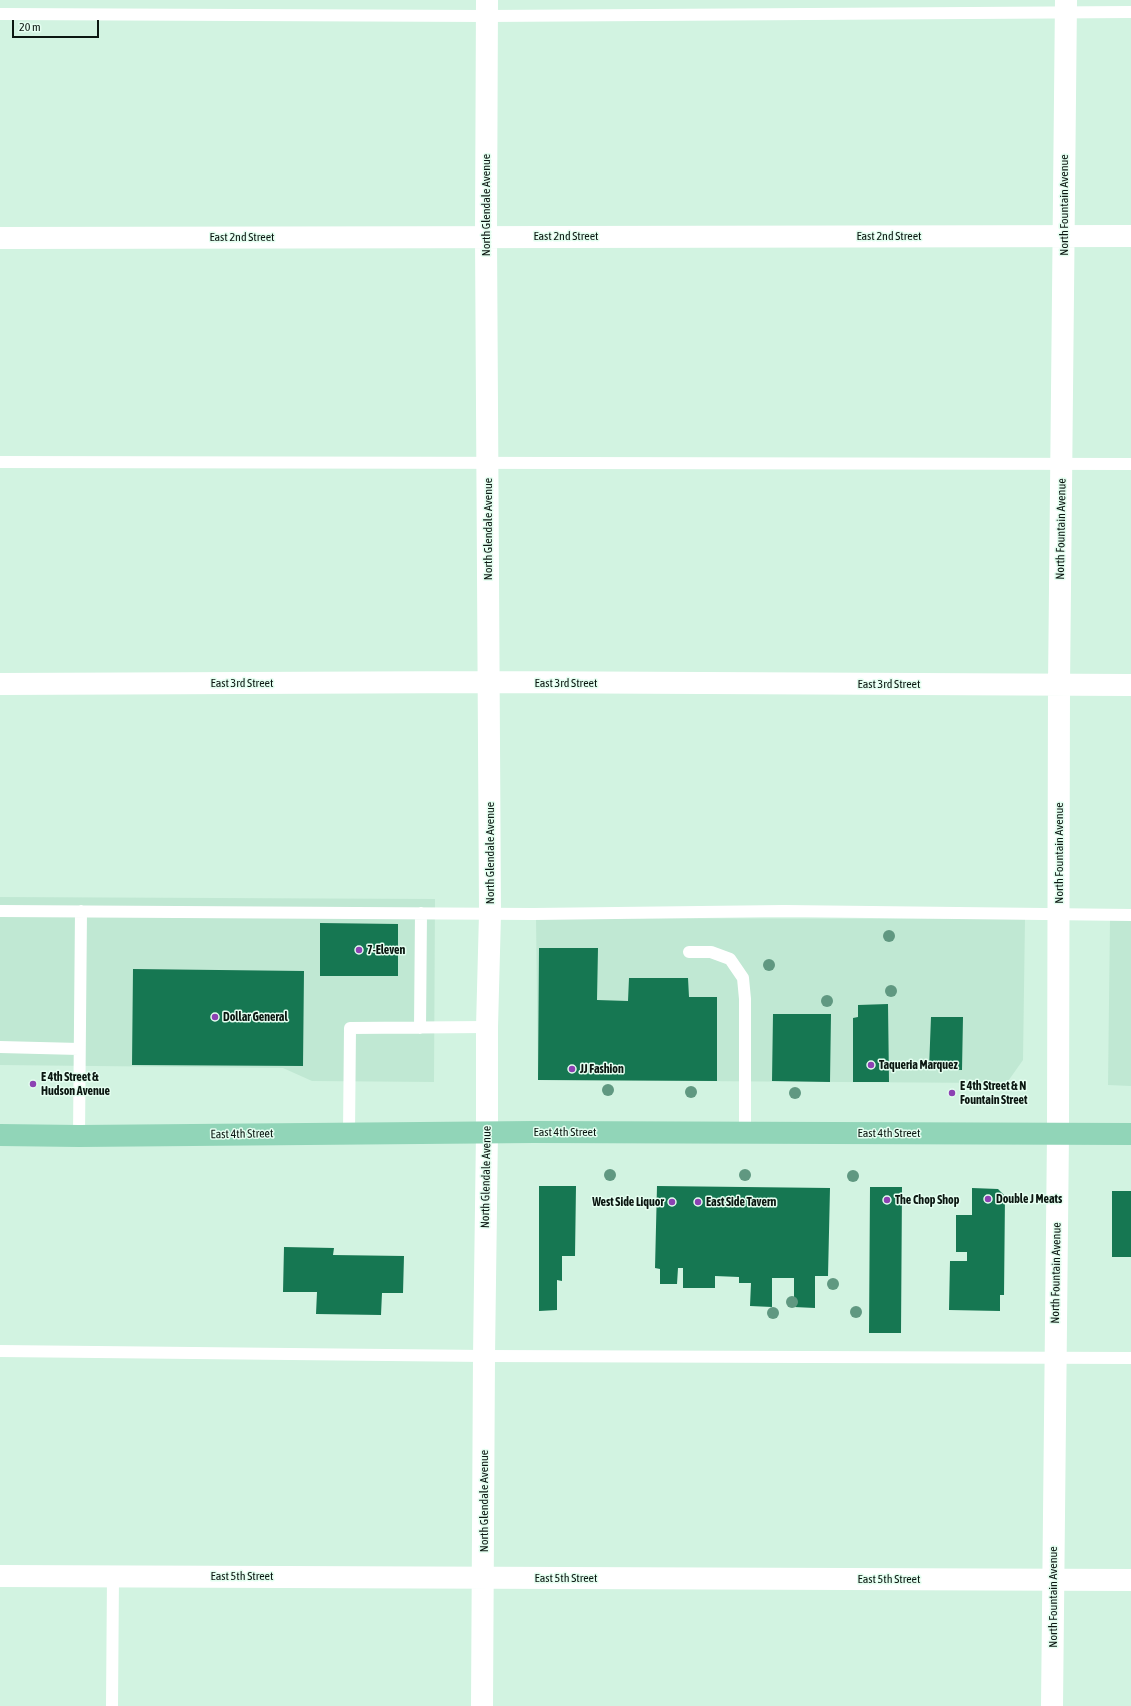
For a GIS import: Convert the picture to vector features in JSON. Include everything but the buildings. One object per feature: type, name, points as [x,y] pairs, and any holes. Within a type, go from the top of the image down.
[{"type":"main road","name":"East 4th Street","points":[[0,1135],[79,1136],[488,1132],[1131,1134]]},
{"type":"street","name":"North Fountain Avenue","points":[[1052,1706],[1058,1133],[1059,685],[1066,6]]},
{"type":"street","name":"North Glendale Avenue","points":[[482,1706],[484,1356],[488,1132],[487,1028],[490,914],[486,237],[487,8]]},
{"type":"street","name":"East 2nd Street","points":[[0,238],[1131,236]]},
{"type":"street","name":"East 3rd Street","points":[[0,684],[489,682],[1131,685]]},
{"type":"street","name":"East 5th Street","points":[[0,1576],[1131,1580]]},
{"type":"lane","points":[[0,14],[487,8],[1066,6],[1131,12]]},
{"type":"lane","points":[[0,462],[1131,464]]},
{"type":"lane","points":[[0,911],[490,914],[784,911],[1131,915]]},
{"type":"lane","points":[[79,1136],[81,911]]},
{"type":"lane","points":[[420,1028],[421,913]]},
{"type":"lane","points":[[689,952],[711,952],[730,958],[743,978],[745,998],[745,1132]]},
{"type":"lane","points":[[350,1133],[350,1028],[487,1028]]},
{"type":"lane","points":[[0,1047],[79,1049]]},
{"type":"lane","points":[[0,1351],[484,1356],[1131,1358]]},
{"type":"lane","points":[[112,1706],[113,1576]]},
{"type":"shaded area","points":[[0,897],[435,899],[434,1082],[312,1081],[283,1068],[0,1065]]},
{"type":"shaded area","points":[[536,918],[1025,919],[1023,1060],[1006,1084],[998,1086],[992,1083],[538,1080]]},
{"type":"shaded area","points":[[1110,920],[1131,920],[1131,1086],[1108,1085]]},
{"type":"place","name":"7-Eleven","points":[[359,950]]},
{"type":"place","name":"Dollar General","points":[[215,1017]]},
{"type":"place","name":"Taqueria Marquez","points":[[871,1065]]},
{"type":"place","name":"JJ Fashion","points":[[572,1069]]},
{"type":"place","name":"E 4th Street & Hudson Avenue","points":[[33,1084]]},
{"type":"place","name":"E 4th Street & N Fountain Street","points":[[952,1093]]},
{"type":"place","name":"Double J Meats","points":[[988,1199]]},
{"type":"place","name":"The Chop Shop","points":[[887,1200]]},
{"type":"place","name":"West Side Liquor","points":[[672,1202]]},
{"type":"place","name":"East Side Tavern","points":[[698,1202]]}]
